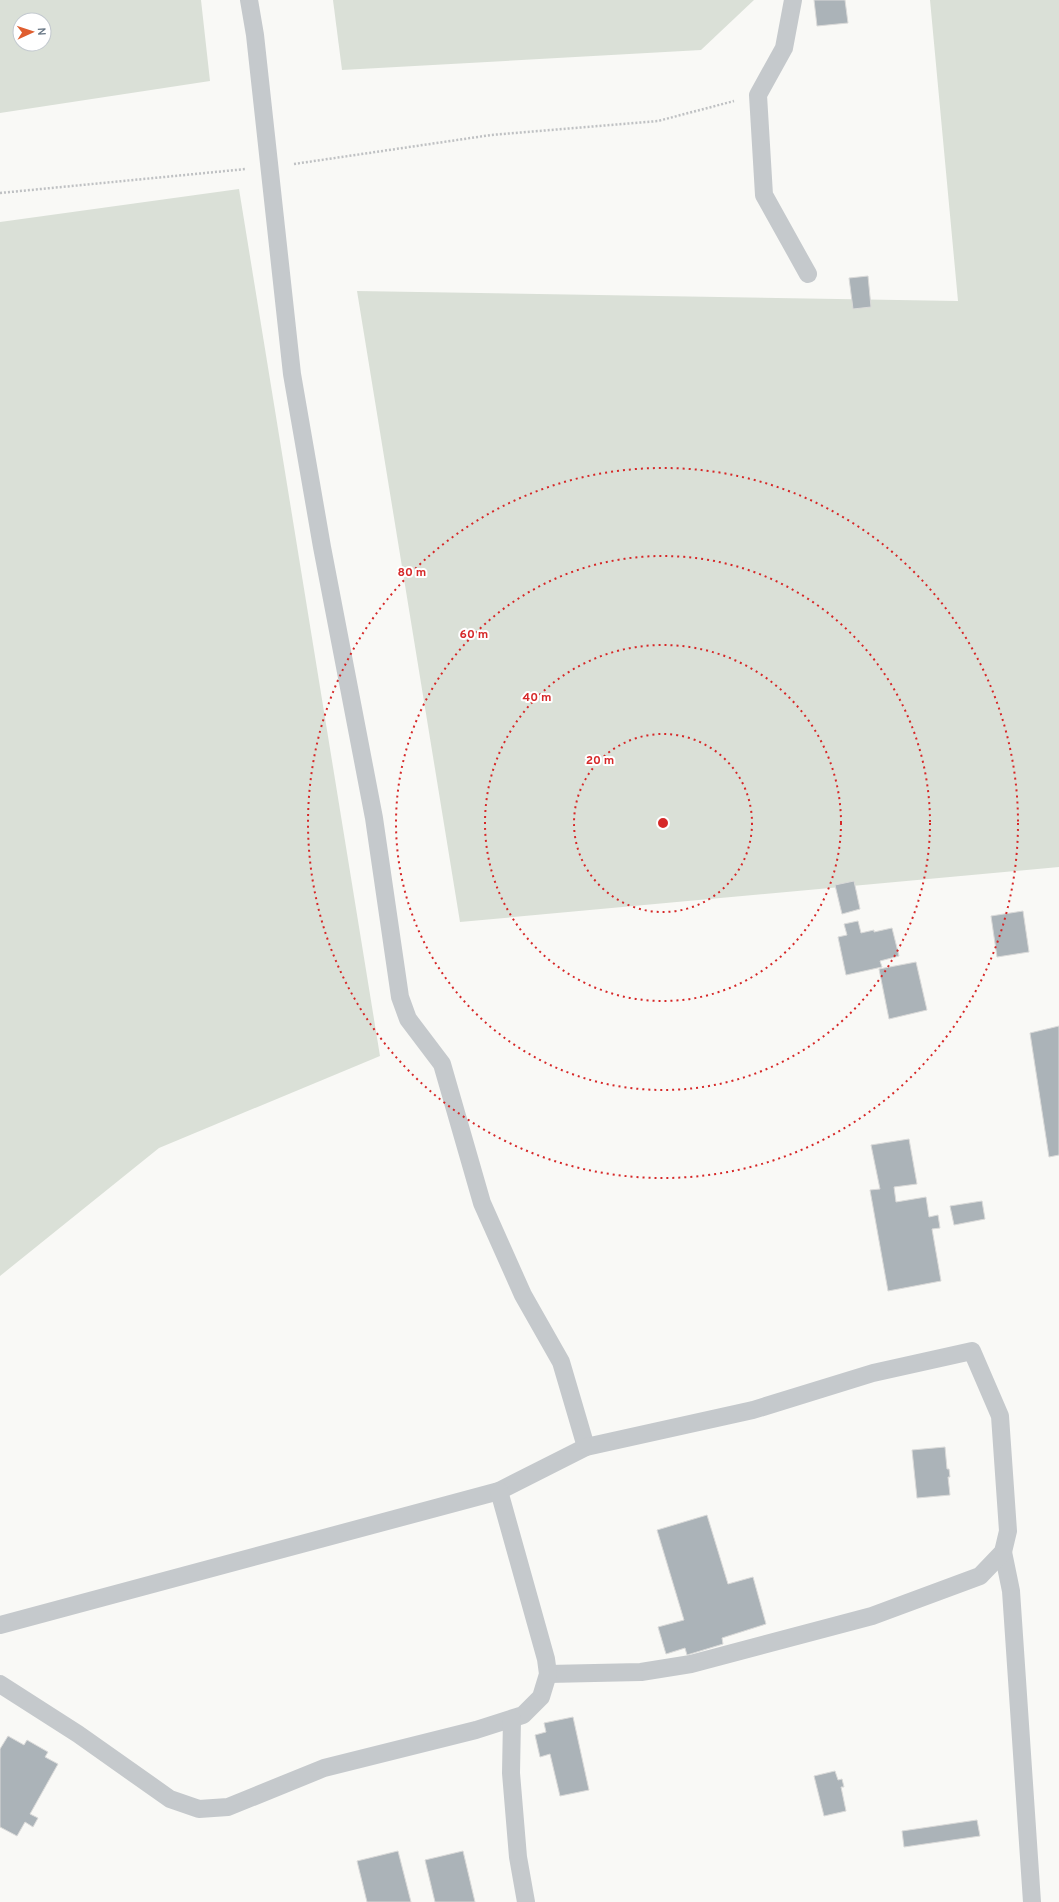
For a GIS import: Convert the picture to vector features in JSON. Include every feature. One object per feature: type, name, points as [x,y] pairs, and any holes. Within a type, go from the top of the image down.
[{"type":"lane","points":[[249,0],[255,35],[292,374],[322,547],[374,818],[400,997],[408,1019],[442,1064],[482,1203],[523,1296],[560,1362],[586,1447]]},
{"type":"lane","points":[[793,0],[784,48],[758,95],[764,195],[808,274]]},
{"type":"lane","points":[[0,1625],[499,1491],[586,1447],[753,1410],[873,1373],[972,1350],[1000,1416],[1008,1531],[1003,1552],[1011,1591],[1032,1902]]},
{"type":"lane","points":[[0,1684],[78,1734],[170,1798],[199,1809],[228,1807],[324,1768],[476,1730],[523,1715],[540,1697],[548,1674],[546,1659],[499,1491]]},
{"type":"lane","points":[[548,1674],[641,1672],[691,1664],[777,1642],[872,1616],[980,1576],[1003,1552]]},
{"type":"lane","points":[[512,1719],[511,1773],[518,1857],[526,1902]]},
{"type":"path","points":[[0,193],[320,161],[404,147],[491,135],[658,121],[758,95]]},
{"type":"shaded area","points":[[0,0],[201,0],[210,81],[0,113]]},
{"type":"shaded area","points":[[333,0],[754,0],[701,50],[342,70]]},
{"type":"shaded area","points":[[930,0],[1059,0],[1059,867],[460,922],[357,291],[958,301]]},
{"type":"shaded area","points":[[239,189],[380,1056],[159,1148],[0,1276],[0,222]]},
{"type":"building","points":[[814,0],[845,0],[848,23],[817,26]]},
{"type":"building","points":[[868,276],[871,307],[853,309],[849,278]]},
{"type":"building","points":[[854,881],[860,909],[842,914],[835,885]]},
{"type":"building","points":[[1023,911],[1029,952],[997,957],[991,916]]},
{"type":"building","points":[[858,921],[861,933],[892,928],[899,956],[880,961],[882,967],[846,975],[838,937],[847,935],[844,924]]},
{"type":"building","points":[[916,962],[927,1010],[889,1019],[879,969]]},
{"type":"building","points":[[1059,1026],[1059,1155],[1049,1157],[1030,1033]]},
{"type":"building","points":[[909,1139],[917,1184],[894,1187],[896,1202],[926,1197],[929,1217],[938,1215],[940,1228],[932,1229],[941,1281],[888,1291],[870,1190],[880,1189],[871,1145]]},
{"type":"building","points":[[982,1201],[985,1219],[954,1225],[950,1206]]},
{"type":"building","points":[[945,1447],[947,1469],[949,1469],[950,1477],[948,1477],[950,1495],[917,1498],[912,1450]]},
{"type":"building","points":[[707,1515],[728,1584],[753,1577],[766,1624],[722,1638],[723,1644],[687,1655],[685,1648],[666,1654],[658,1627],[684,1620],[657,1530]]},
{"type":"building","points":[[573,1717],[589,1790],[560,1796],[550,1754],[540,1757],[535,1735],[546,1732],[544,1723]]},
{"type":"building","points":[[8,1736],[24,1745],[27,1740],[48,1752],[45,1757],[58,1764],[30,1814],[38,1818],[33,1827],[25,1822],[17,1836],[0,1827],[0,1749]]},
{"type":"building","points":[[835,1771],[838,1780],[842,1779],[844,1787],[841,1787],[846,1811],[824,1816],[814,1776]]},
{"type":"building","points":[[977,1820],[980,1836],[904,1847],[902,1831]]},
{"type":"building","points":[[398,1851],[411,1902],[367,1902],[357,1861]]},
{"type":"building","points":[[463,1851],[475,1902],[435,1902],[425,1860]]}]
